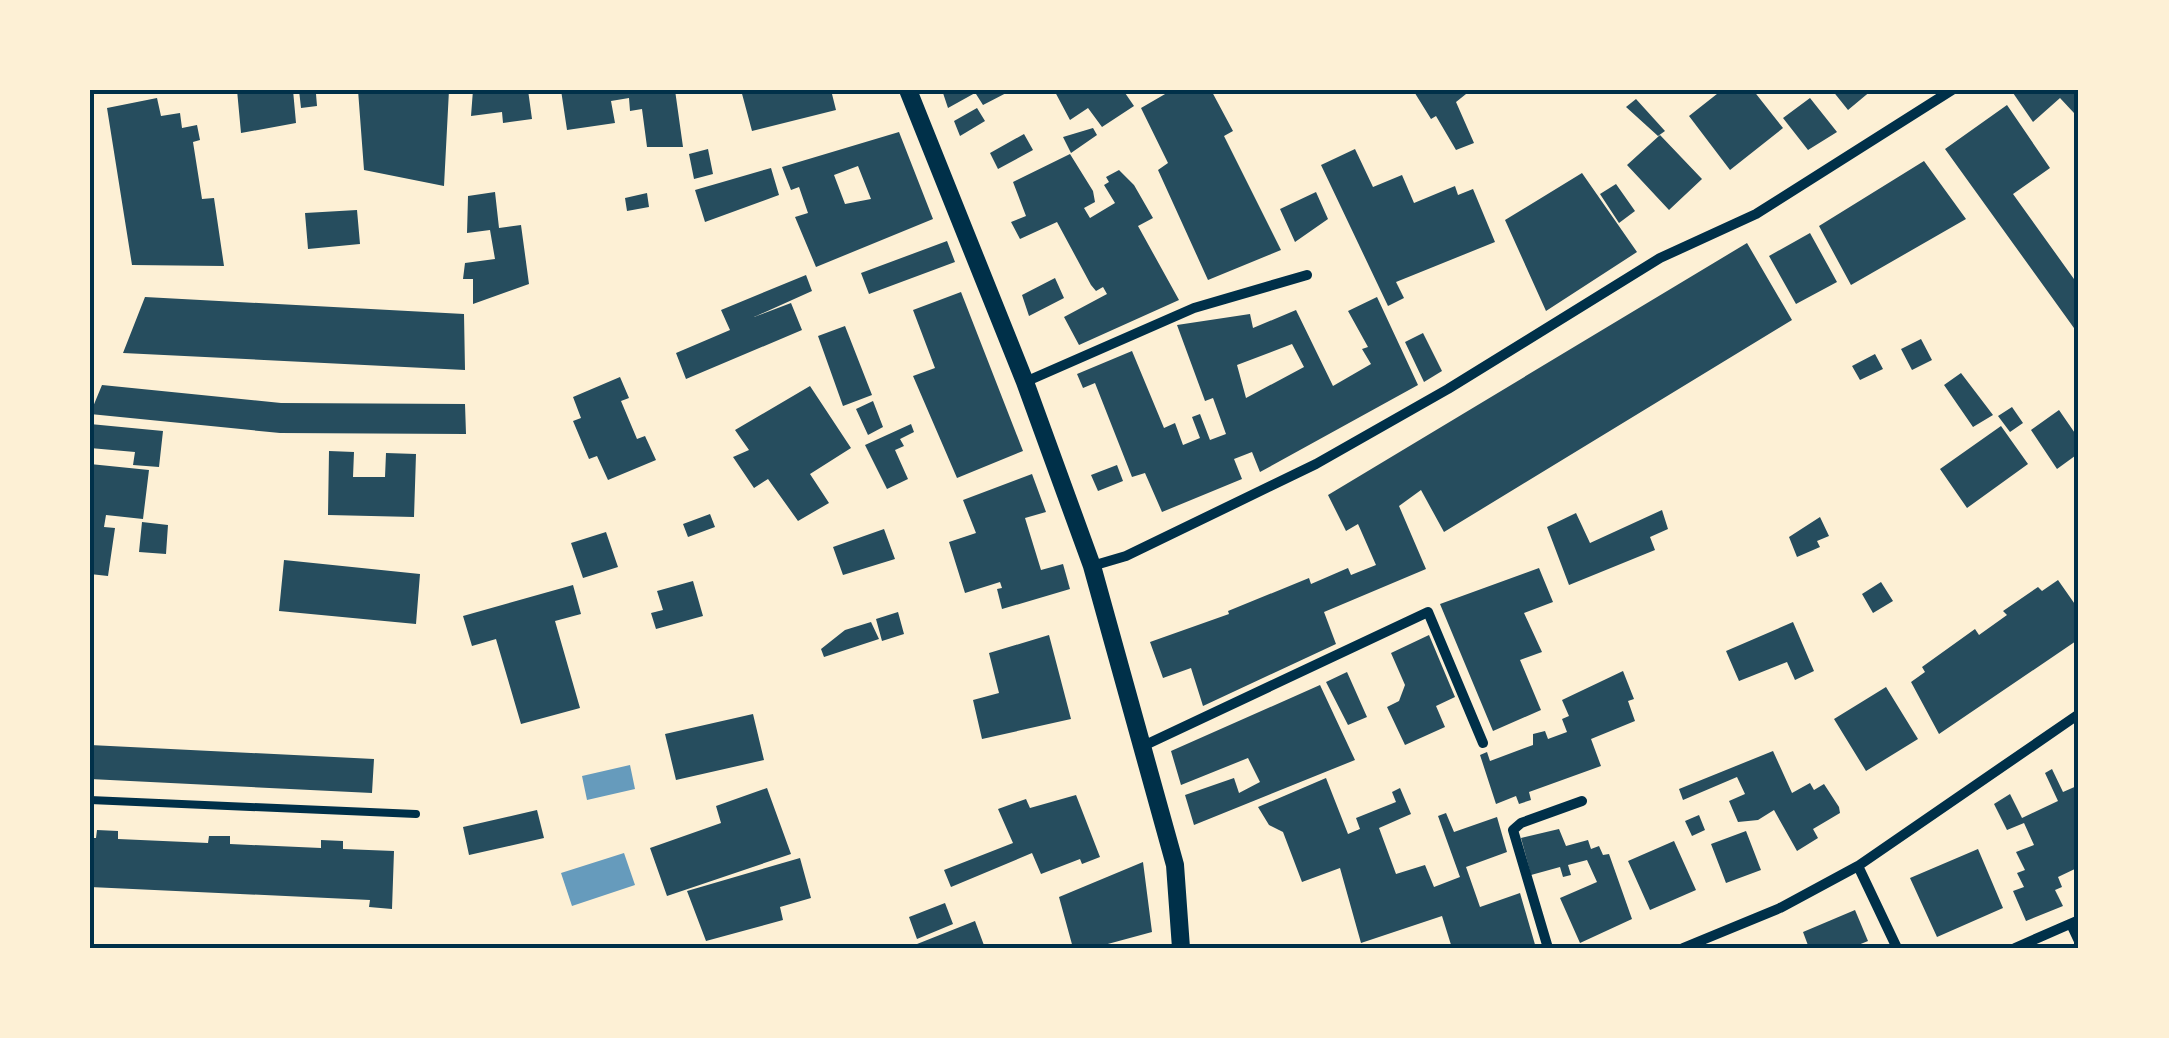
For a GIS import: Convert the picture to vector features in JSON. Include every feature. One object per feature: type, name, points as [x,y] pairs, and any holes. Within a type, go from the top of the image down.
[{"type":"street","points":[[908,90],[1025,382],[1092,566],[1175,865],[1181,948]]},
{"type":"street","points":[[1092,566],[1126,556],[1316,464],[1660,258],[1756,214],[1952,90]]},
{"type":"street","points":[[1025,382],[1194,308],[1308,275]]},
{"type":"street","points":[[1140,748],[1428,612],[1483,743]]},
{"type":"street","points":[[1683,948],[1780,908],[1858,866],[2079,714]]},
{"type":"street","points":[[1548,948],[1513,830],[1521,822],[1582,801]]},
{"type":"street","points":[[1858,866],[1898,948]]},
{"type":"street","points":[[2015,948],[2075,922],[2079,941]]},
{"type":"lane","points":[[90,800],[416,814]]},
{"type":"water","points":[[630,765],[635,789],[587,800],[582,776]]},
{"type":"water","points":[[624,853],[635,885],[572,906],[561,873]]},
{"type":"building","points":[[237,90],[293,90],[296,123],[241,133]]},
{"type":"building","points":[[299,90],[329,93],[316,94],[317,106],[301,108]]},
{"type":"building","points":[[358,90],[449,90],[444,186],[364,170]]},
{"type":"building","points":[[473,90],[528,90],[532,119],[503,123],[502,112],[471,116]]},
{"type":"building","points":[[561,90],[675,90],[683,147],[647,147],[642,109],[630,111],[629,98],[611,101],[615,123],[567,130]]},
{"type":"building","points":[[741,90],[831,90],[836,110],[752,131]]},
{"type":"building","points":[[942,90],[974,90],[975,93],[948,108]]},
{"type":"building","points":[[983,90],[1012,90],[983,105],[976,94]]},
{"type":"building","points":[[1054,90],[1123,90],[1134,106],[1102,127],[1088,108],[1070,120]]},
{"type":"building","points":[[1172,90],[1211,90],[1233,131],[1224,136],[1281,250],[1208,280],[1158,170],[1168,163],[1141,108]]},
{"type":"building","points":[[1413,90],[1471,90],[1456,102],[1474,143],[1456,150],[1436,116],[1431,119]]},
{"type":"building","points":[[1722,90],[1753,90],[1783,128],[1730,170],[1689,116]]},
{"type":"building","points":[[1832,90],[1872,90],[1848,110]]},
{"type":"building","points":[[2011,90],[2079,90],[2079,108],[2074,113],[2060,98],[2033,122]]},
{"type":"building","points":[[157,98],[161,116],[180,113],[182,128],[197,125],[200,140],[193,142],[202,199],[214,198],[224,266],[132,265],[107,108]]},
{"type":"building","points":[[1810,98],[1837,132],[1808,150],[1783,118]]},
{"type":"building","points":[[1636,99],[1665,131],[1658,136],[1626,107]]},
{"type":"building","points":[[2007,105],[2050,168],[2013,194],[2079,286],[2079,335],[1945,149]]},
{"type":"building","points":[[977,108],[985,121],[960,136],[954,121]]},
{"type":"building","points":[[1093,128],[1097,135],[1071,153],[1063,137]]},
{"type":"building","points":[[899,132],[933,219],[816,267],[795,217],[808,213],[799,187],[791,190],[782,167]],"holes":[[[858,166],[871,199],[845,204],[834,175]]]},
{"type":"building","points":[[1024,134],[1033,150],[998,169],[990,153]]},
{"type":"building","points":[[1660,135],[1702,179],[1669,210],[1627,165]]},
{"type":"building","points":[[708,149],[713,174],[694,179],[689,154]]},
{"type":"building","points":[[1355,149],[1373,187],[1402,175],[1414,203],[1455,186],[1458,195],[1473,189],[1495,242],[1396,282],[1404,298],[1388,306],[1321,165]]},
{"type":"building","points":[[1070,154],[1093,191],[1095,202],[1084,208],[1090,218],[1115,203],[1104,185],[1109,182],[1106,177],[1119,170],[1134,185],[1153,218],[1138,226],[1179,300],[1079,345],[1064,317],[1107,294],[1103,287],[1096,291],[1091,285],[1057,222],[1020,239],[1011,222],[1026,216],[1013,182]]},
{"type":"building","points":[[1924,161],[1966,219],[1851,285],[1819,226]]},
{"type":"building","points":[[771,168],[779,195],[705,222],[695,190]]},
{"type":"building","points":[[1582,173],[1637,252],[1546,311],[1505,220]]},
{"type":"building","points":[[1616,184],[1635,211],[1619,223],[1600,194]]},
{"type":"building","points":[[495,192],[499,228],[521,225],[529,284],[473,304],[473,279],[463,279],[465,263],[495,259],[490,230],[467,233],[468,196]]},
{"type":"building","points":[[1316,192],[1328,219],[1295,242],[1280,209]]},
{"type":"building","points":[[647,193],[649,207],[627,211],[625,198]]},
{"type":"building","points":[[357,210],[360,244],[308,249],[305,213]]},
{"type":"building","points":[[1810,233],[1837,282],[1796,304],[1769,256]]},
{"type":"building","points":[[947,241],[955,262],[869,294],[861,273]]},
{"type":"building","points":[[1747,243],[1792,320],[1444,532],[1421,490],[1399,506],[1426,569],[1324,612],[1336,644],[1203,706],[1191,668],[1163,678],[1150,642],[1229,614],[1228,611],[1309,578],[1311,584],[1348,568],[1351,575],[1376,565],[1358,524],[1346,531],[1328,495]]},
{"type":"building","points":[[806,275],[812,291],[754,317],[791,303],[802,330],[686,379],[676,353],[730,330],[721,310]]},
{"type":"building","points":[[1055,278],[1064,298],[1029,316],[1022,295]]},
{"type":"building","points":[[961,292],[1023,451],[957,478],[913,376],[935,368],[913,310]]},
{"type":"building","points":[[145,297],[464,314],[465,370],[123,353]]},
{"type":"building","points":[[1377,297],[1418,385],[1260,472],[1252,452],[1234,459],[1242,479],[1162,512],[1145,473],[1132,477],[1095,383],[1083,388],[1077,374],[1132,351],[1164,428],[1175,423],[1183,445],[1200,438],[1192,417],[1200,414],[1210,440],[1226,434],[1213,398],[1205,401],[1177,325],[1250,314],[1253,328],[1296,310],[1333,386],[1371,364],[1362,349],[1368,347],[1348,311]],"holes":[[[1292,344],[1304,367],[1246,398],[1237,365]]]},
{"type":"building","points":[[845,326],[872,395],[843,406],[818,336]]},
{"type":"building","points":[[1423,333],[1442,371],[1424,382],[1405,342]]},
{"type":"building","points":[[1921,339],[1932,360],[1912,370],[1901,349]]},
{"type":"building","points":[[1875,354],[1883,369],[1860,380],[1852,366]]},
{"type":"building","points":[[1961,373],[1993,415],[1973,427],[1944,385]]},
{"type":"building","points":[[620,377],[629,398],[621,401],[637,439],[645,436],[656,460],[608,480],[597,456],[589,459],[573,421],[581,418],[573,397]]},
{"type":"building","points":[[102,385],[281,403],[465,404],[466,434],[280,433],[90,414]]},
{"type":"building","points":[[810,386],[851,448],[810,474],[829,503],[798,521],[768,479],[754,488],[733,457],[749,450],[735,430]]},
{"type":"building","points":[[873,401],[883,427],[868,435],[856,409]]},
{"type":"building","points":[[2012,407],[2023,423],[2010,432],[1998,416]]},
{"type":"building","points":[[2059,410],[2079,439],[2079,453],[2057,469],[2031,430]]},
{"type":"building","points":[[90,424],[163,431],[159,467],[133,465],[135,452],[90,448]]},
{"type":"building","points":[[911,424],[914,432],[900,439],[904,446],[895,450],[908,479],[887,489],[865,445]]},
{"type":"building","points":[[2001,426],[2028,464],[1967,508],[1940,469]]},
{"type":"building","points":[[329,451],[354,452],[353,477],[385,477],[386,453],[416,454],[414,517],[328,515]]},
{"type":"building","points":[[90,464],[149,470],[143,519],[106,515],[104,527],[115,528],[108,576],[90,574]]},
{"type":"building","points":[[1117,465],[1123,481],[1098,491],[1091,475]]},
{"type":"building","points":[[1032,474],[1046,512],[1025,518],[1041,570],[1063,564],[1070,589],[1002,609],[997,589],[1002,588],[1000,582],[965,593],[949,542],[976,533],[963,500]]},
{"type":"building","points":[[1662,510],[1668,529],[1650,537],[1655,550],[1569,585],[1547,527],[1576,513],[1590,543]]},
{"type":"building","points":[[710,514],[715,527],[688,537],[683,524]]},
{"type":"building","points":[[1820,517],[1829,536],[1817,541],[1820,547],[1797,557],[1789,537]]},
{"type":"building","points":[[142,522],[168,525],[166,554],[139,552]]},
{"type":"building","points":[[884,529],[895,559],[843,575],[833,547]]},
{"type":"building","points":[[606,532],[618,567],[583,578],[571,543]]},
{"type":"building","points":[[284,560],[420,574],[416,624],[279,611]]},
{"type":"building","points":[[1539,568],[1553,602],[1524,613],[1542,652],[1520,660],[1541,710],[1493,731],[1440,604]]},
{"type":"building","points":[[2058,580],[2079,610],[2079,639],[1939,734],[1911,682],[1925,672],[1922,667],[1975,629],[1979,635],[2007,615],[2003,611],[2038,587],[2042,591]]},
{"type":"building","points":[[693,581],[703,616],[656,629],[651,613],[663,610],[657,591]]},
{"type":"building","points":[[1881,582],[1893,601],[1873,613],[1862,594]]},
{"type":"building","points":[[573,585],[581,614],[555,621],[580,708],[521,724],[496,639],[472,646],[463,616]]},
{"type":"building","points":[[898,612],[904,634],[882,641],[876,619]]},
{"type":"building","points":[[871,622],[879,639],[824,657],[821,649],[845,630]]},
{"type":"building","points":[[1793,622],[1814,671],[1795,680],[1787,662],[1739,681],[1726,651]]},
{"type":"building","points":[[1049,635],[1071,719],[982,739],[973,700],[999,693],[989,653]]},
{"type":"building","points":[[1429,635],[1455,697],[1436,706],[1445,727],[1405,745],[1387,707],[1399,701],[1405,685],[1391,653]]},
{"type":"building","points":[[1623,671],[1634,699],[1628,701],[1635,721],[1591,739],[1601,766],[1529,792],[1531,800],[1519,804],[1516,796],[1496,804],[1480,755],[1487,752],[1490,761],[1533,745],[1533,734],[1545,731],[1548,739],[1567,732],[1562,719],[1569,716],[1562,700]]},
{"type":"building","points":[[1347,672],[1367,717],[1348,725],[1326,682]]},
{"type":"building","points":[[1320,685],[1355,760],[1194,825],[1185,795],[1234,778],[1239,793],[1260,782],[1248,758],[1181,785],[1171,751]]},
{"type":"building","points":[[1886,687],[1918,739],[1866,771],[1834,719]]},
{"type":"building","points":[[753,714],[764,760],[676,780],[665,734]]},
{"type":"building","points":[[90,745],[374,759],[372,793],[90,779]]},
{"type":"building","points":[[1773,751],[1792,793],[1810,783],[1814,790],[1824,784],[1839,807],[1840,813],[1813,829],[1818,838],[1797,851],[1774,810],[1758,820],[1738,822],[1729,801],[1745,794],[1737,777],[1683,800],[1679,789]]},
{"type":"building","points":[[2052,769],[2063,792],[2079,785],[2079,867],[2058,877],[2062,887],[2055,890],[2063,906],[2026,921],[2013,891],[2024,887],[2017,873],[2025,870],[2016,852],[2034,845],[2024,823],[2007,830],[1994,804],[2010,794],[2022,818],[2058,801],[2045,773]]},
{"type":"building","points":[[1326,778],[1348,834],[1360,829],[1356,818],[1396,802],[1392,792],[1400,788],[1411,814],[1379,828],[1396,874],[1425,865],[1434,887],[1460,877],[1438,816],[1446,813],[1454,832],[1497,817],[1507,852],[1466,867],[1480,907],[1520,893],[1536,948],[1452,948],[1442,916],[1361,943],[1340,868],[1302,882],[1283,832],[1269,825],[1258,807]]},
{"type":"building","points":[[767,788],[791,854],[667,896],[650,848],[721,823],[716,806]]},
{"type":"building","points":[[1076,795],[1100,857],[1082,864],[1080,859],[1041,874],[1032,853],[951,887],[944,870],[1013,843],[998,809],[1026,799],[1030,808]]},
{"type":"building","points":[[537,810],[544,838],[469,855],[463,827]]},
{"type":"building","points":[[1699,815],[1705,830],[1692,836],[1685,821]]},
{"type":"building","points":[[1559,829],[1566,846],[1588,840],[1591,849],[1599,846],[1603,855],[1609,854],[1632,919],[1580,943],[1560,898],[1597,882],[1587,860],[1568,865],[1571,875],[1563,877],[1560,867],[1531,875],[1521,838]]},
{"type":"building","points":[[97,830],[118,831],[118,839],[208,843],[209,836],[230,836],[230,844],[321,848],[321,840],[343,841],[343,849],[394,851],[392,909],[369,907],[370,900],[90,887],[90,838],[96,838]]},
{"type":"building","points":[[1746,831],[1761,870],[1726,883],[1711,844]]},
{"type":"building","points":[[1674,841],[1696,890],[1650,910],[1628,861]]},
{"type":"building","points":[[1978,849],[2003,908],[1937,937],[1910,878]]},
{"type":"building","points":[[800,858],[811,898],[780,907],[783,920],[706,941],[687,891]]},
{"type":"building","points":[[1143,862],[1152,932],[1093,948],[1073,948],[1059,897]]},
{"type":"building","points":[[945,903],[953,924],[917,939],[909,917]]},
{"type":"building","points":[[1855,910],[1868,941],[1851,948],[1809,948],[1803,932]]},
{"type":"building","points":[[975,921],[985,948],[907,948]]}]
